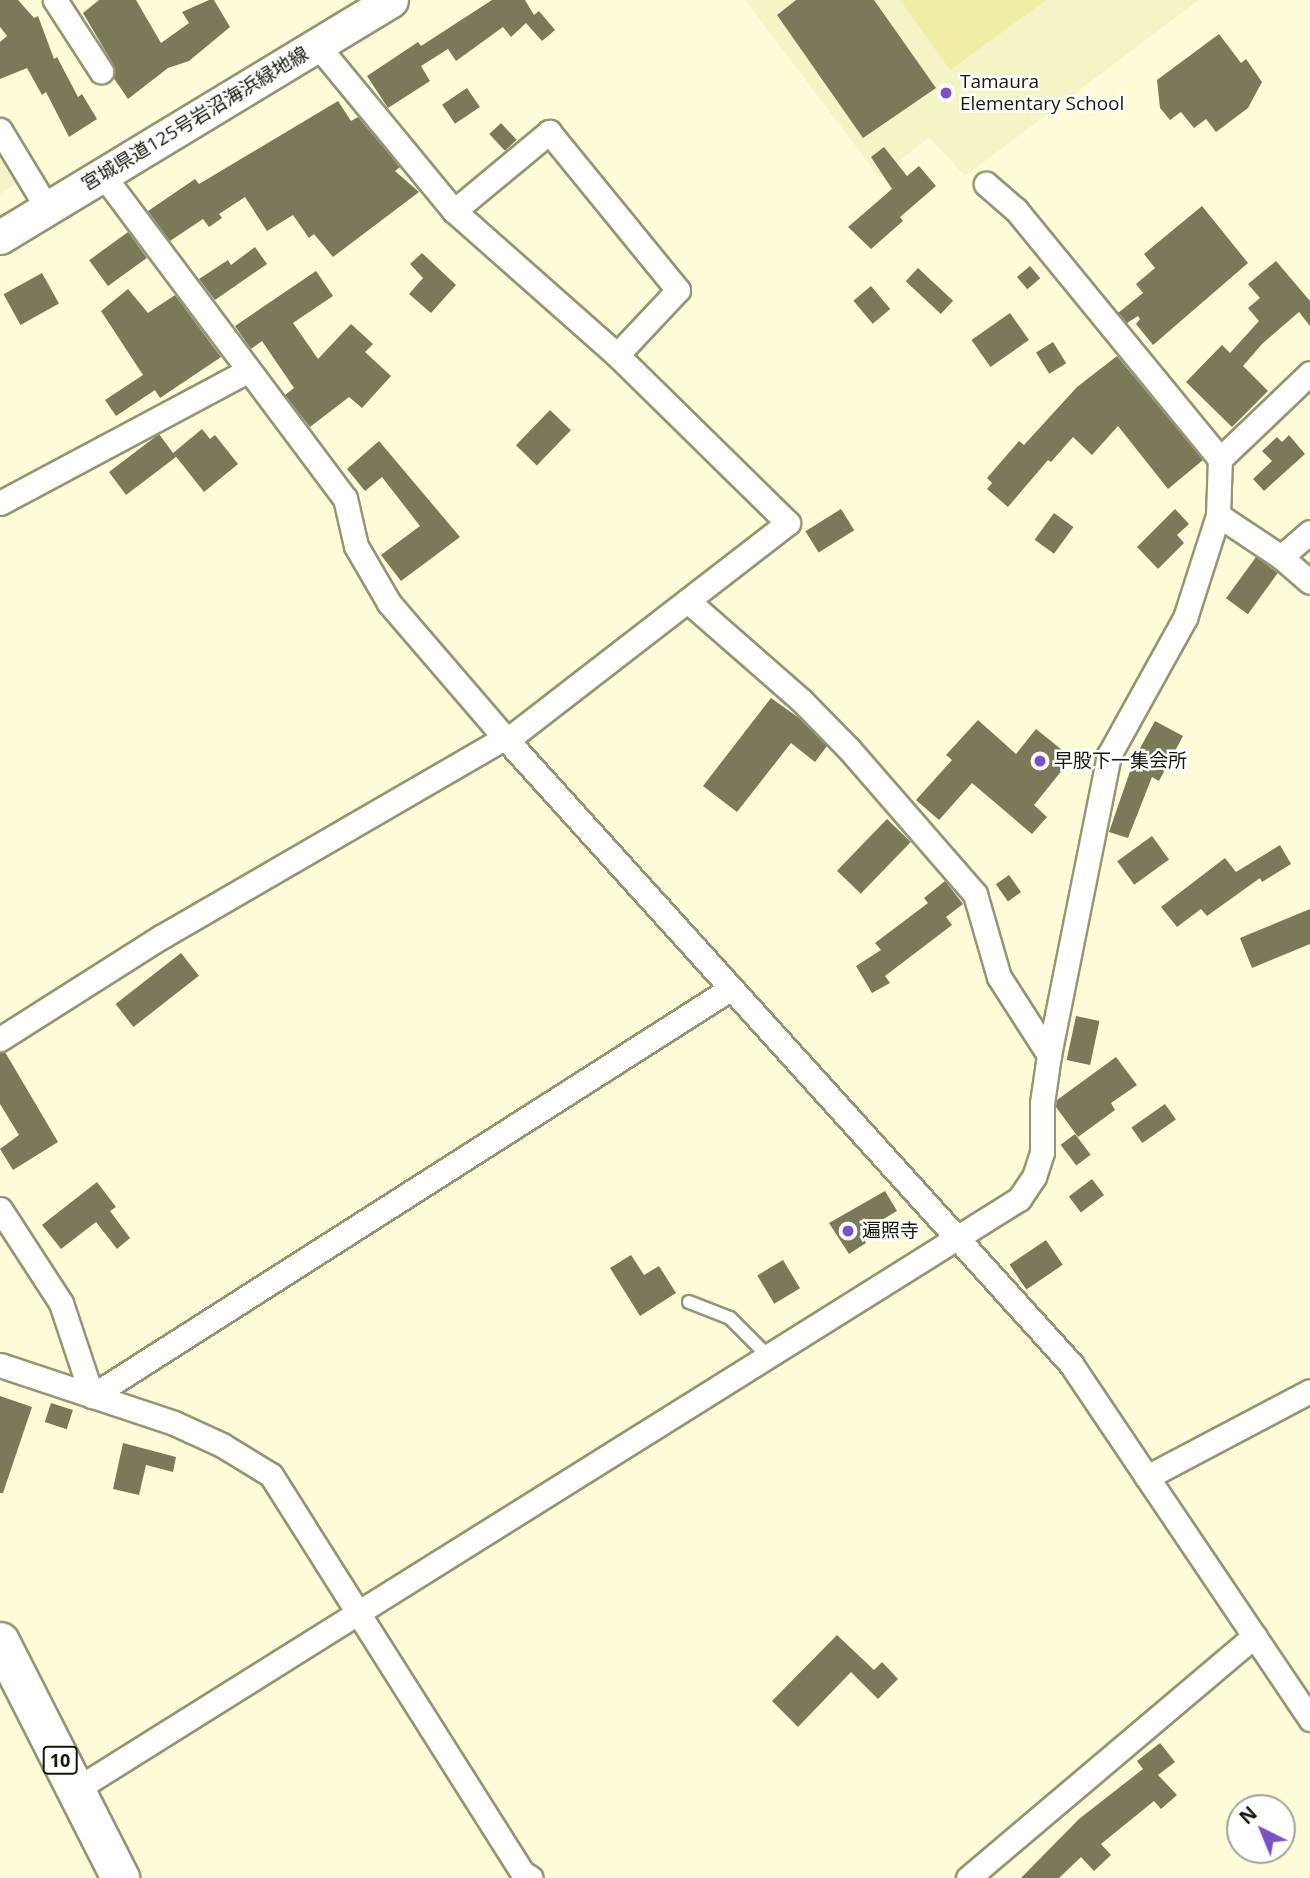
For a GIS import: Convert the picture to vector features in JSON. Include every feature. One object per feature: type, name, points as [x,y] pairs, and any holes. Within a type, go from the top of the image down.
[{"type":"main road","name":"宮城県道125号岩沼海浜緑地線","points":[[0,237],[391,0]]},
{"type":"main road","name":"10","points":[[0,1641],[120,1878]]},
{"type":"street","points":[[55,0],[101,71]]},
{"type":"street","points":[[0,1039],[161,937],[502,739],[507,740],[788,523],[617,355],[454,211],[317,45]]},
{"type":"street","points":[[0,130],[47,208]]},
{"type":"street","points":[[454,211],[549,132],[678,290],[617,355]]},
{"type":"street","points":[[103,175],[247,371],[345,498],[356,546],[389,603],[507,740],[730,989],[1071,1364],[1310,1719]]},
{"type":"street","points":[[75,1790],[1020,1199],[1034,1177],[1042,1152],[1042,1103],[1049,1055],[1109,755],[1185,618],[1218,515],[1220,459],[1016,210],[986,184]]},
{"type":"street","points":[[0,503],[247,371]]},
{"type":"street","points":[[1220,459],[1310,373]]},
{"type":"street","points":[[1218,515],[1280,557],[1310,582]]},
{"type":"street","points":[[1280,557],[1310,532]]},
{"type":"street","points":[[689,602],[830,729],[975,894],[999,977],[1049,1055]]},
{"type":"street","points":[[92,1396],[730,989]]},
{"type":"street","points":[[0,1209],[61,1303],[92,1396]]},
{"type":"street","points":[[0,1365],[174,1423],[222,1445],[271,1475],[523,1873],[531,1878]]},
{"type":"street","points":[[1147,1477],[1310,1391]]},
{"type":"street","points":[[968,1878],[1254,1636]]},
{"type":"lane","points":[[689,1302],[730,1318],[768,1356]]},
{"type":"shaded area","name":"Tamaura Elementary School","points":[[745,0],[1199,0],[965,176],[929,137],[879,177]]},
{"type":"shaded area","points":[[900,0],[1046,0],[950,70]]},
{"type":"shaded area","points":[[0,149],[19,182],[0,194]]},
{"type":"building","points":[[0,0],[18,0],[34,18],[38,16],[54,59],[57,57],[78,97],[82,94],[97,119],[69,137],[46,92],[42,95],[27,68],[0,79],[0,42],[7,36],[0,27]]},
{"type":"building","points":[[99,0],[136,0],[161,43],[189,23],[182,12],[209,0],[214,0],[230,27],[189,61],[168,68],[128,99],[113,77],[113,64],[83,13]]},
{"type":"building","points":[[492,0],[525,0],[534,15],[539,11],[555,30],[542,41],[526,23],[511,37],[503,27],[456,61],[448,49],[421,66],[430,81],[388,108],[367,76],[418,42],[421,46]]},
{"type":"building","points":[[796,0],[874,0],[936,88],[863,138],[777,15]]},
{"type":"building","points":[[1219,34],[1241,63],[1246,59],[1262,82],[1248,108],[1216,132],[1206,119],[1194,128],[1181,112],[1170,120],[1160,108],[1157,80]]},
{"type":"building","points":[[467,88],[480,107],[455,124],[442,105]]},
{"type":"building","points":[[338,101],[351,121],[358,117],[400,167],[395,171],[419,192],[333,257],[314,234],[309,238],[293,215],[267,231],[245,197],[219,214],[222,218],[209,227],[203,219],[170,241],[148,211],[195,179],[199,184]]},
{"type":"building","points":[[501,123],[517,140],[505,151],[489,134]]},
{"type":"building","points":[[884,147],[907,176],[919,166],[936,186],[900,217],[903,221],[871,249],[848,227],[892,189],[871,157]]},
{"type":"building","points":[[1202,206],[1248,263],[1153,345],[1136,324],[1140,319],[1138,316],[1127,323],[1118,313],[1143,293],[1136,284],[1155,268],[1144,254]]},
{"type":"building","points":[[128,232],[147,258],[108,286],[89,260]]},
{"type":"building","points":[[255,247],[267,264],[215,300],[199,279],[228,260],[231,265]]},
{"type":"building","points":[[422,253],[456,285],[431,313],[409,294],[423,278],[410,264]]},
{"type":"building","points":[[1276,261],[1310,301],[1310,326],[1299,312],[1262,344],[1243,366],[1268,391],[1232,427],[1186,382],[1222,345],[1230,353],[1259,321],[1248,308],[1260,298],[1248,284]]},
{"type":"building","points":[[1030,266],[1040,278],[1027,289],[1017,277]]},
{"type":"building","points":[[918,268],[953,301],[941,314],[906,281]]},
{"type":"building","points":[[316,271],[333,296],[293,323],[318,359],[351,324],[373,344],[365,352],[391,376],[362,408],[349,397],[310,427],[285,395],[294,388],[262,341],[251,349],[235,326]]},
{"type":"building","points":[[42,273],[59,304],[20,325],[4,294]]},
{"type":"building","points":[[871,286],[890,309],[873,324],[853,301]]},
{"type":"building","points":[[128,289],[148,313],[175,295],[221,357],[160,398],[155,390],[116,416],[105,400],[143,375],[101,311]]},
{"type":"building","points":[[1010,313],[1029,340],[990,367],[971,340]]},
{"type":"building","points":[[1053,342],[1066,363],[1049,374],[1036,353]]},
{"type":"building","points":[[1117,356],[1203,460],[1168,489],[1118,426],[1092,455],[1073,437],[1051,462],[1048,460],[1008,507],[987,489],[992,483],[987,478],[1019,441],[1024,445],[1077,387]]},
{"type":"building","points":[[550,410],[571,430],[537,465],[516,445]]},
{"type":"building","points":[[202,429],[210,439],[215,435],[238,464],[204,492],[174,454],[176,457],[126,495],[109,472],[159,434],[173,453]]},
{"type":"building","points":[[1289,435],[1305,454],[1264,491],[1253,479],[1272,461],[1262,451],[1277,437],[1282,442]]},
{"type":"building","points":[[379,441],[460,537],[401,581],[381,555],[420,526],[382,477],[365,491],[347,469]]},
{"type":"building","points":[[841,509],[854,530],[819,552],[805,531]]},
{"type":"building","points":[[1175,509],[1189,524],[1177,535],[1184,543],[1158,569],[1137,547]]},
{"type":"building","points":[[1054,513],[1073,527],[1054,554],[1035,540]]},
{"type":"building","points":[[1256,557],[1278,573],[1248,614],[1226,598]]},
{"type":"building","points":[[771,698],[799,718],[827,746],[815,762],[791,743],[737,812],[703,786]]},
{"type":"building","points":[[978,720],[1016,754],[1036,729],[1072,758],[1034,805],[1047,817],[1032,834],[972,783],[939,820],[916,800],[952,760],[946,755]]},
{"type":"building","points":[[1155,721],[1183,736],[1159,781],[1152,777],[1128,838],[1109,832],[1135,757]]},
{"type":"building","points":[[887,819],[911,842],[861,894],[837,871]]},
{"type":"building","points":[[1152,836],[1169,859],[1134,885],[1117,861]]},
{"type":"building","points":[[1280,845],[1291,864],[1262,882],[1260,878],[1207,916],[1201,909],[1177,927],[1161,907],[1225,858],[1236,872]]},
{"type":"building","points":[[1009,875],[1021,892],[1008,901],[996,884]]},
{"type":"building","points":[[945,881],[963,904],[946,917],[952,925],[885,976],[890,983],[872,993],[856,966],[881,950],[875,943],[928,903],[924,898]]},
{"type":"building","points":[[1310,909],[1310,944],[1252,968],[1240,938]]},
{"type":"building","points":[[181,953],[199,976],[133,1027],[116,1004]]},
{"type":"building","points":[[1076,1016],[1099,1021],[1090,1065],[1067,1060]]},
{"type":"building","points":[[5,1052],[58,1142],[13,1170],[0,1149],[19,1135],[0,1104],[0,1053]]},
{"type":"building","points":[[1116,1057],[1137,1085],[1111,1103],[1115,1110],[1078,1137],[1056,1107],[1057,1100]]},
{"type":"building","points":[[1165,1104],[1176,1120],[1142,1143],[1131,1128]]},
{"type":"building","points":[[1075,1134],[1091,1155],[1076,1166],[1061,1145]]},
{"type":"building","points":[[1092,1179],[1104,1195],[1081,1212],[1069,1196]]},
{"type":"building","points":[[97,1182],[116,1207],[110,1211],[130,1238],[117,1249],[96,1222],[61,1249],[42,1225]]},
{"type":"building","points":[[885,1191],[897,1211],[860,1233],[866,1243],[849,1254],[829,1223]]},
{"type":"building","points":[[1046,1240],[1063,1265],[1026,1289],[1010,1265]]},
{"type":"building","points":[[631,1255],[644,1275],[659,1266],[676,1293],[640,1316],[610,1268]]},
{"type":"building","points":[[783,1260],[800,1288],[774,1304],[757,1275]]},
{"type":"building","points":[[0,1396],[32,1407],[3,1493],[0,1493]]},
{"type":"building","points":[[51,1403],[73,1410],[67,1429],[45,1422]]},
{"type":"building","points":[[123,1443],[176,1457],[173,1472],[146,1465],[139,1495],[113,1489]]},
{"type":"building","points":[[837,1635],[874,1670],[882,1662],[898,1679],[878,1699],[851,1672],[798,1727],[772,1701]]},
{"type":"building","points":[[1160,1743],[1175,1762],[1158,1775],[1177,1795],[1161,1809],[1154,1801],[1101,1844],[1111,1855],[1094,1871],[1081,1857],[1059,1878],[1021,1878],[1079,1819],[1143,1769],[1137,1761]]},
{"type":"place","name":"Tamaura Elementary School","points":[[946,93]]},
{"type":"place","name":"早股下一集会所","points":[[1040,761]]},
{"type":"place","name":"遍照寺","points":[[848,1231]]}]
